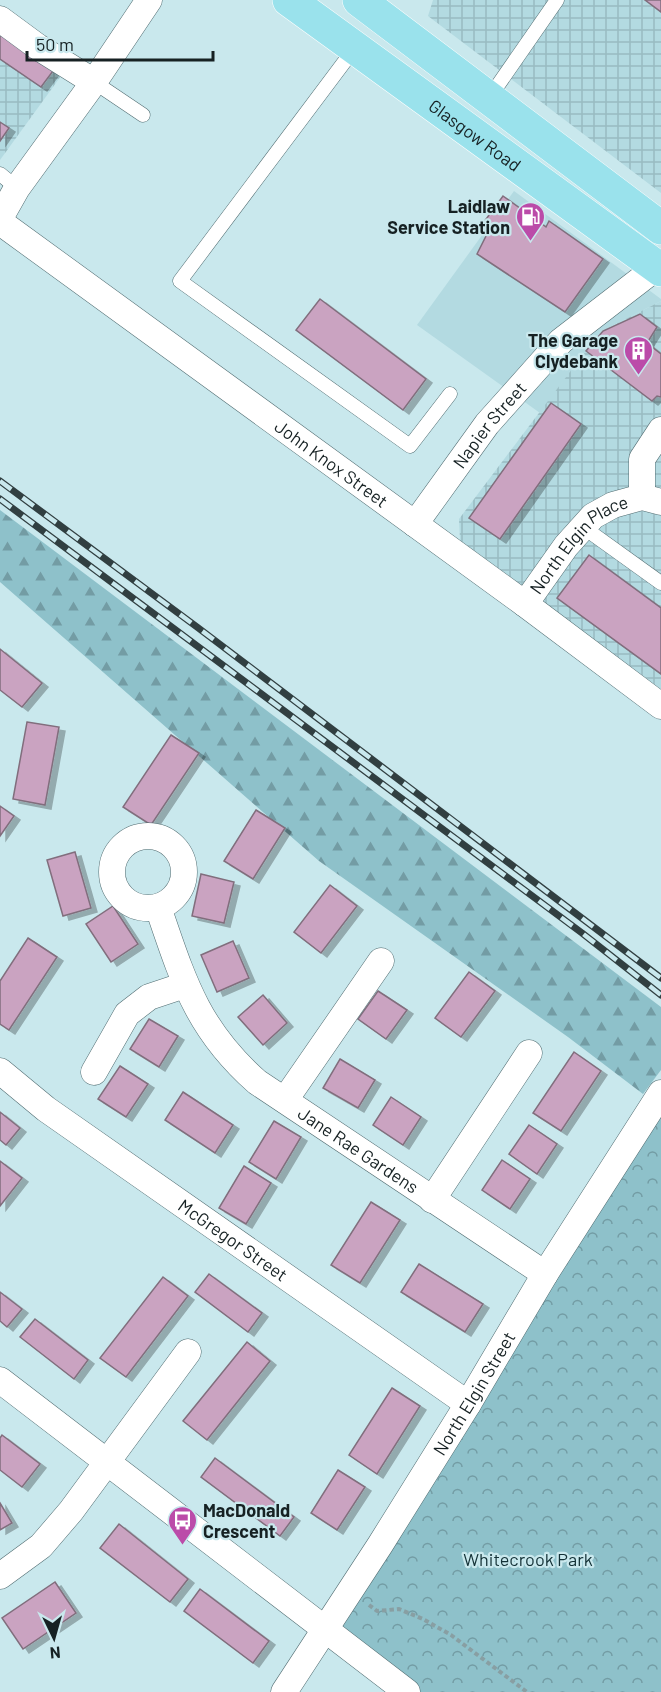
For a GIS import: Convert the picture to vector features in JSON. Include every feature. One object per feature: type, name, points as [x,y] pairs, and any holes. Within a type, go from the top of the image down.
[{"type":"main road","name":"Glasgow Road","points":[[289,0],[659,268]]},
{"type":"main road","name":"Glasgow Road","points":[[359,0],[661,228]]},
{"type":"street","points":[[0,220],[9,181],[94,82],[148,0]]},
{"type":"street","points":[[0,19],[38,47],[94,82]]},
{"type":"street","name":"John Knox Street","points":[[0,220],[661,706]]},
{"type":"street","name":"Napier Street","points":[[415,524],[487,424],[561,340],[659,268]]},
{"type":"street","name":"North Elgin Place","points":[[525,604],[566,546],[593,516],[613,505],[652,500],[642,459],[661,430]]},
{"type":"street","name":"Jane Rae Gardens","points":[[158,907],[185,985],[203,1019],[235,1062],[257,1082],[545,1274]]},
{"type":"street","name":"Jane Rae Gardens","points":[[285,1100],[381,961]]},
{"type":"street","points":[[94,1072],[127,1014],[149,997],[185,985]]},
{"type":"street","name":"Jane Rae Gardens","points":[[432,1200],[529,1053]]},
{"type":"street","name":"McGregor Street","points":[[0,1071],[46,1109],[468,1404]]},
{"type":"street","name":"North Elgin Street","points":[[285,1692],[468,1404],[545,1274],[661,1093]]},
{"type":"street","points":[[0,1576],[41,1546],[71,1511],[188,1352]]},
{"type":"street","points":[[0,1380],[407,1692]]},
{"type":"lane","points":[[489,98],[557,0]]},
{"type":"lane","points":[[354,49],[180,281],[410,446],[450,394]]},
{"type":"lane","points":[[94,82],[143,115]]},
{"type":"lane","points":[[583,527],[661,583]]},
{"type":"path","points":[[349,1592],[377,1611],[399,1609],[423,1619],[451,1635],[527,1692]]},
{"type":"shaded area","points":[[433,0],[661,0],[661,193],[428,16]]},
{"type":"shaded area","points":[[0,31],[61,76],[0,160]]},
{"type":"shaded area","points":[[514,191],[661,299],[600,332],[540,413],[417,325]]},
{"type":"shaded area","points":[[661,301],[661,689],[460,540],[459,519],[600,332]]},
{"type":"green space","points":[[0,510],[661,1007],[661,1070],[643,1094],[568,1037],[319,861],[0,582]]},
{"type":"green space","name":"Whitecrook Park","points":[[661,1093],[661,1692],[404,1692],[325,1630]]},
{"type":"building","points":[[645,0],[661,0],[661,12]]},
{"type":"building","points":[[0,27],[56,67],[41,87],[0,59]]},
{"type":"building","points":[[0,122],[9,128],[0,141]]},
{"type":"building","name":"Laidlaw Service Station","points":[[503,196],[546,227],[549,221],[603,259],[565,312],[477,254],[489,230],[481,226]]},
{"type":"building","points":[[320,299],[426,379],[403,410],[296,330]]},
{"type":"building","name":"The Garage Clydebank","points":[[640,314],[657,327],[647,343],[661,354],[661,397],[657,396],[652,401],[586,351],[603,331]]},
{"type":"building","points":[[551,403],[581,424],[500,539],[469,518]]},
{"type":"building","points":[[589,555],[661,608],[661,674],[557,598]]},
{"type":"building","points":[[0,649],[42,683],[22,707],[0,690]]},
{"type":"building","points":[[27,722],[59,727],[45,805],[13,799]]},
{"type":"building","points":[[171,735],[199,753],[151,825],[123,807]]},
{"type":"building","points":[[0,806],[14,816],[0,836]]},
{"type":"building","points":[[256,810],[285,828],[253,879],[224,861]]},
{"type":"building","points":[[75,852],[91,908],[63,916],[47,860]]},
{"type":"building","points":[[201,874],[234,882],[224,923],[192,916]]},
{"type":"building","points":[[330,885],[357,906],[321,953],[294,932]]},
{"type":"building","points":[[113,906],[138,944],[111,962],[86,924]]},
{"type":"building","points":[[28,938],[57,957],[9,1030],[0,1024],[0,981]]},
{"type":"building","points":[[233,941],[249,978],[217,992],[201,955]]},
{"type":"building","points":[[469,972],[495,991],[461,1037],[435,1018]]},
{"type":"building","points":[[378,991],[407,1010],[386,1039],[358,1019]]},
{"type":"building","points":[[263,995],[287,1023],[263,1045],[238,1017]]},
{"type":"building","points":[[149,1019],[178,1036],[159,1067],[130,1049]]},
{"type":"building","points":[[574,1052],[601,1071],[561,1131],[533,1113]]},
{"type":"building","points":[[340,1059],[375,1080],[358,1108],[323,1088]]},
{"type":"building","points":[[120,1066],[148,1084],[126,1117],[98,1099]]},
{"type":"building","points":[[183,1092],[233,1125],[215,1153],[165,1120]]},
{"type":"building","points":[[391,1097],[421,1117],[403,1145],[373,1125]]},
{"type":"building","points":[[0,1112],[20,1128],[6,1145],[0,1140]]},
{"type":"building","points":[[274,1121],[301,1137],[276,1179],[249,1162]]},
{"type":"building","points":[[529,1125],[557,1144],[537,1174],[509,1154]]},
{"type":"building","points":[[502,1160],[530,1179],[510,1209],[482,1190]]},
{"type":"building","points":[[0,1161],[22,1178],[0,1206]]},
{"type":"building","points":[[244,1166],[271,1183],[246,1224],[219,1208]]},
{"type":"building","points":[[371,1202],[400,1220],[360,1283],[331,1265]]},
{"type":"building","points":[[419,1264],[483,1304],[465,1332],[401,1292]]},
{"type":"building","points":[[209,1274],[262,1313],[248,1332],[195,1292]]},
{"type":"building","points":[[163,1277],[188,1296],[126,1377],[100,1358]]},
{"type":"building","points":[[0,1292],[22,1309],[7,1327],[0,1321]]},
{"type":"building","points":[[35,1319],[88,1360],[74,1379],[20,1337]]},
{"type":"building","points":[[247,1342],[270,1361],[207,1440],[183,1421]]},
{"type":"building","points":[[392,1388],[420,1406],[377,1474],[349,1455]]},
{"type":"building","points":[[2,1435],[40,1464],[22,1487],[0,1470],[0,1438]]},
{"type":"building","points":[[215,1458],[294,1517],[280,1536],[201,1477]]},
{"type":"building","points":[[338,1470],[365,1487],[337,1530],[311,1513]]},
{"type":"building","points":[[0,1503],[12,1523],[0,1530]]},
{"type":"building","points":[[119,1524],[188,1579],[170,1602],[100,1548]]},
{"type":"building","points":[[55,1582],[76,1613],[23,1649],[2,1618]]},
{"type":"building","points":[[200,1589],[269,1641],[253,1663],[184,1611]]},
{"type":"railway","points":[[0,481],[661,978]]},
{"type":"railway","points":[[0,499],[582,933],[661,995]]},
{"type":"place","name":"Laidlaw Service Station","points":[[531,242]]},
{"type":"place","name":"The Garage Clydebank","points":[[639,376]]},
{"type":"place","name":"MacDonald Crescent","points":[[182,1546]]}]
